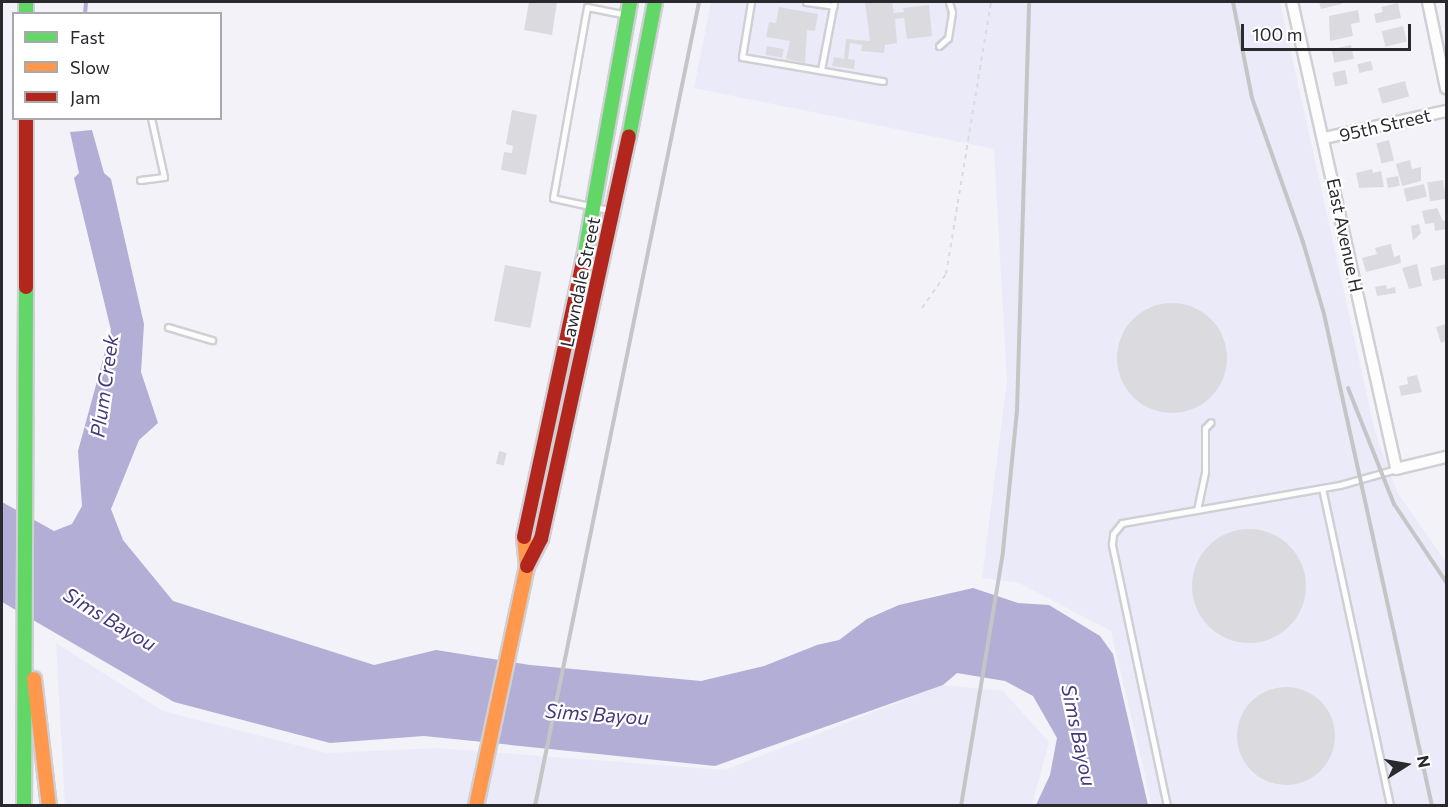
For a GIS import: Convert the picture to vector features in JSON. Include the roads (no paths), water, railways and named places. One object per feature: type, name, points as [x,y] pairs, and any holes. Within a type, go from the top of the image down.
[{"type":"main road","name":"Lawndale Street","points":[[526,566],[541,539],[614,212],[655,2]]},
{"type":"main road","name":"Lawndale Street","points":[[476,806],[526,566],[524,535],[595,207],[629,8]]},
{"type":"main road","points":[[24,806],[27,632],[26,120]]},
{"type":"main road","points":[[27,632],[49,806]]},
{"type":"street","name":"East Avenue H","points":[[1292,2],[1396,469]]},
{"type":"street","points":[[1428,2],[1446,88]]},
{"type":"street","name":"95th Street","points":[[1324,138],[1446,111]]},
{"type":"street","points":[[1396,469],[1446,457]]},
{"type":"lane","points":[[751,2],[742,57],[883,81]]},
{"type":"lane","points":[[806,2],[834,4],[821,70]]},
{"type":"lane","points":[[939,46],[948,38],[952,12],[949,2]]},
{"type":"lane","points":[[614,212],[553,198],[563,128],[587,7],[629,8]]},
{"type":"lane","points":[[140,180],[164,177],[151,120]]},
{"type":"lane","points":[[168,327],[212,340]]},
{"type":"lane","points":[[1197,510],[1205,472],[1205,428],[1211,422]]},
{"type":"lane","points":[[1167,806],[1112,544],[1113,534],[1122,523],[1322,488],[1396,469]]},
{"type":"lane","points":[[1322,488],[1390,806]]},
{"type":"water","name":"Sims Bayou","points":[[92,130],[104,173],[111,179],[144,324],[141,372],[158,423],[139,440],[111,509],[123,540],[173,601],[374,665],[436,650],[530,665],[701,681],[764,666],[817,645],[839,640],[867,619],[899,605],[973,588],[1018,603],[1049,605],[1100,636],[1113,654],[1148,805],[1036,805],[1050,775],[1057,738],[1033,696],[1005,681],[957,673],[943,685],[715,766],[424,736],[330,743],[174,702],[2,602],[2,502],[54,531],[72,524],[82,506],[78,451],[111,330],[74,178],[79,173],[70,132]]},
{"type":"waterway","name":"Plum Creek","points":[[85,12],[86,2]]},
{"type":"railway","points":[[535,806],[699,2]]},
{"type":"railway","points":[[961,806],[1003,551],[1017,411],[1029,2]]},
{"type":"railway","points":[[1233,2],[1252,98],[1303,242],[1324,314],[1432,806]]},
{"type":"railway","points":[[1348,388],[1394,504],[1446,582]]}]
